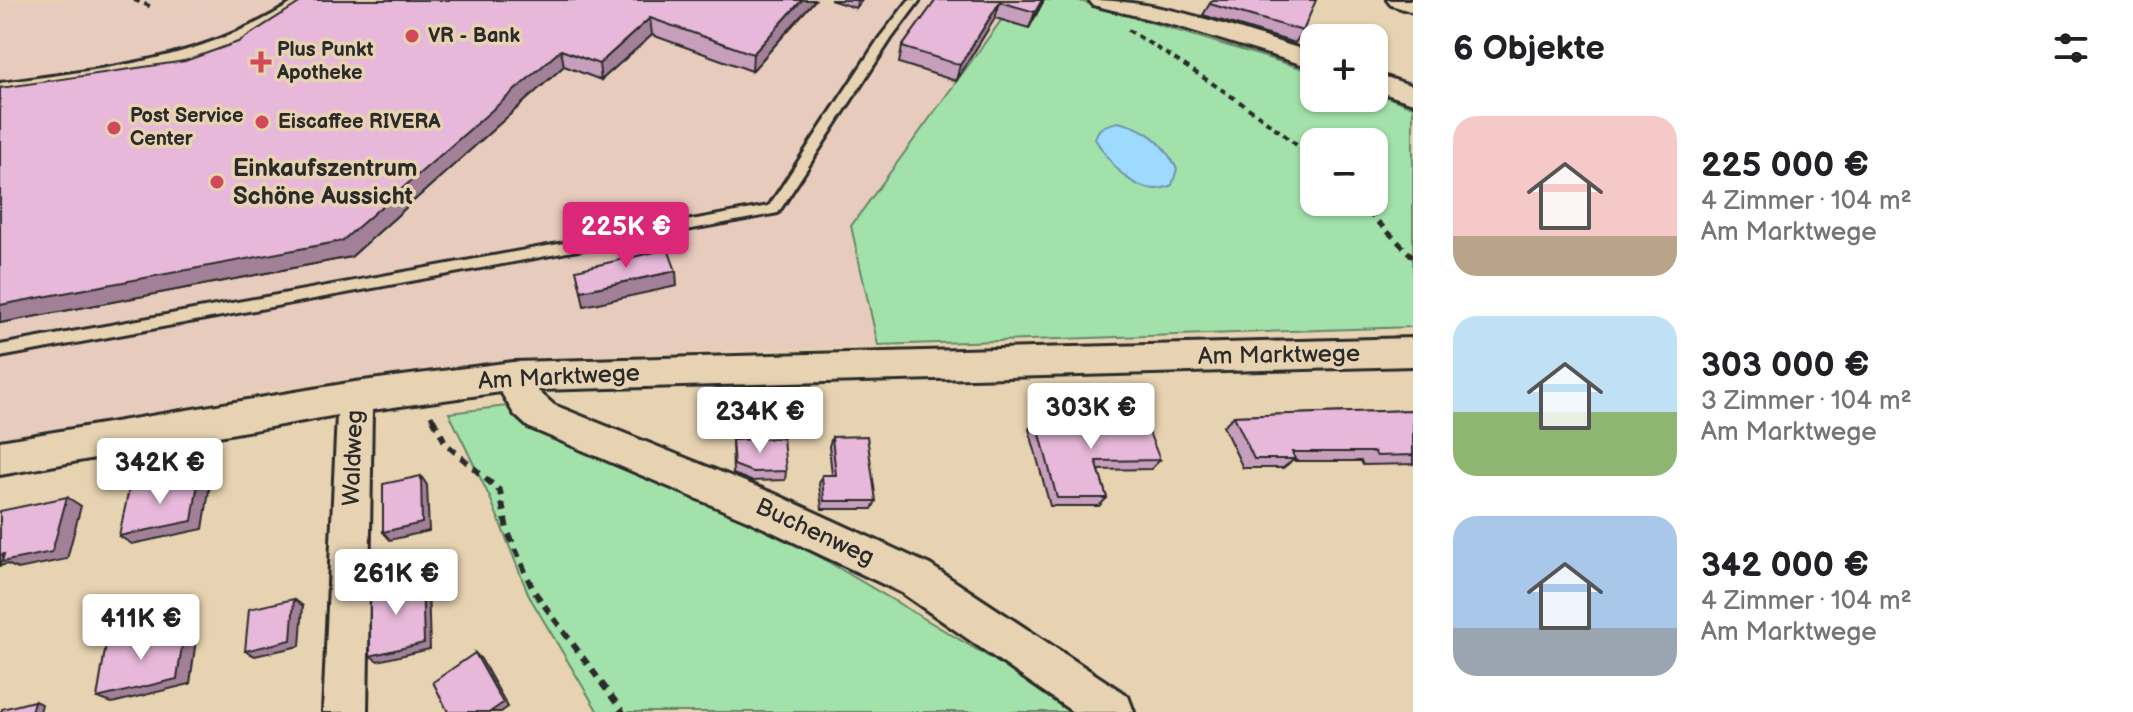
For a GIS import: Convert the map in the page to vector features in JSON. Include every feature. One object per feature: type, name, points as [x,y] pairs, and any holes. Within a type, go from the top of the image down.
[{"type":"street","points":[[1101,0],[1185,21],[1300,57]]},
{"type":"street","points":[[1399,0],[1413,5]]},
{"type":"street","points":[[1388,86],[1413,95]]},
{"type":"street","name":"Am Marktwege","points":[[0,458],[355,397],[513,376],[1413,352]]},
{"type":"street","name":"Buchenweg","points":[[513,376],[516,391],[529,408],[541,416],[761,507],[916,579],[1112,712]]},
{"type":"street","name":"Waldweg","points":[[345,712],[355,397]]},
{"type":"lane","points":[[0,87],[134,67],[192,54],[254,31],[304,0]]},
{"type":"lane","points":[[0,351],[773,210],[886,37],[915,0]]},
{"type":"path","points":[[134,0],[152,7]]},
{"type":"path","points":[[1124,28],[1195,72],[1300,147]]},
{"type":"path","points":[[1372,216],[1413,257]]},
{"type":"path","points":[[426,407],[446,444],[500,491],[507,530],[533,590],[623,712]]},
{"type":"shaded area","points":[[0,0],[1016,0],[851,226],[878,345],[515,359],[282,388],[0,441]]},
{"type":"green space","points":[[1016,0],[1077,0],[1300,68],[1300,112],[1388,112],[1388,97],[1413,107],[1413,327],[878,345],[851,226]]},
{"type":"green space","points":[[515,405],[717,496],[1082,712],[598,712],[529,596],[491,500],[449,413]]},
{"type":"water","points":[[1118,122],[1146,132],[1166,151],[1177,169],[1172,185],[1160,189],[1137,185],[1109,160],[1095,139],[1100,129]]},
{"type":"building","name":"Einkaufszentrum Schöne Aussicht","points":[[304,0],[802,0],[753,54],[650,18],[599,64],[561,50],[342,241],[0,305],[0,88],[185,61],[238,42]]},
{"type":"building","points":[[936,0],[1001,0],[960,65],[902,47]]},
{"type":"building","points":[[1001,0],[1042,0],[1035,12]]},
{"type":"building","points":[[1212,0],[1316,0],[1306,24],[1300,24],[1300,30],[1210,4]]},
{"type":"building","points":[[668,249],[676,271],[581,291],[576,270]]},
{"type":"building","points":[[1413,410],[1413,455],[1292,452],[1295,459],[1254,459],[1234,416]]},
{"type":"building","points":[[1143,417],[1160,460],[1096,461],[1107,498],[1057,498],[1036,419]]},
{"type":"building","points":[[867,436],[876,501],[824,501],[822,475],[836,475],[832,437]]},
{"type":"building","points":[[783,438],[786,471],[752,472],[734,465],[732,440]]},
{"type":"building","points":[[199,476],[192,521],[119,536],[129,489]]},
{"type":"building","points":[[421,476],[422,523],[383,532],[383,484]]},
{"type":"building","points":[[67,497],[52,552],[2,562],[0,511]]},
{"type":"building","points":[[422,578],[424,643],[370,656],[370,590]]},
{"type":"building","points":[[294,599],[291,640],[245,651],[249,609]]},
{"type":"building","points":[[185,626],[177,679],[97,698],[106,644]]},
{"type":"building","points":[[475,653],[503,703],[490,712],[448,712],[433,682]]},
{"type":"building","points":[[34,701],[31,712],[1,712],[2,709]]},
{"type":"place","name":"VR - Bank","points":[[412,36]]},
{"type":"place","name":"Plus Punkt Apotheke","points":[[261,62]]},
{"type":"place","name":"Eiscaffee RIVERA","points":[[262,122]]},
{"type":"place","name":"Post Service Center","points":[[114,128]]},
{"type":"place","name":"Einkaufszentrum Schöne Aussicht","points":[[217,182]]}]
